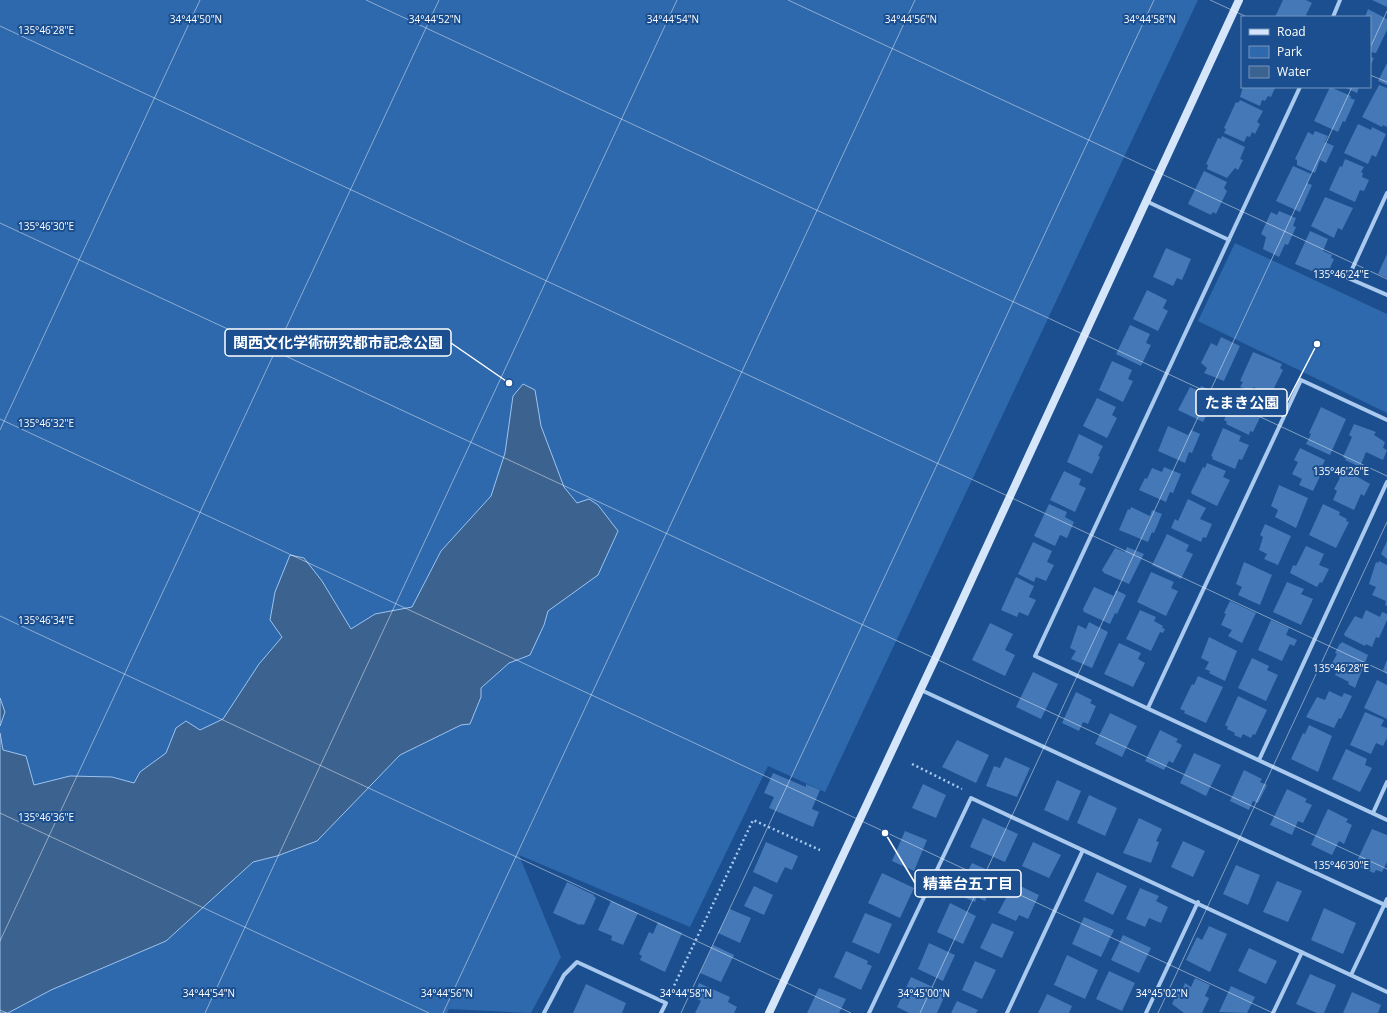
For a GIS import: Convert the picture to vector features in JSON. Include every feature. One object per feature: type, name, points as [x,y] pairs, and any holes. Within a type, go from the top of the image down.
[{"type":"street","points":[[769,1013],[921,690],[1239,0]]},
{"type":"street","points":[[1332,16],[1340,0]]},
{"type":"street","points":[[1300,88],[1035,656],[1387,820]]},
{"type":"street","points":[[1387,193],[1348,278],[1387,295]]},
{"type":"street","points":[[1146,201],[1229,240]]},
{"type":"street","points":[[1148,708],[1301,380],[1387,420]]},
{"type":"street","points":[[1259,760],[1387,482]]},
{"type":"street","points":[[921,690],[1386,905]]},
{"type":"street","points":[[1373,813],[1387,782]]},
{"type":"street","points":[[869,1013],[971,798],[1198,902],[1387,992]]},
{"type":"street","points":[[1007,1013],[1083,850]]},
{"type":"street","points":[[1351,975],[1386,905],[1387,899]]},
{"type":"street","points":[[1146,1013],[1198,902]]},
{"type":"street","points":[[1273,1013],[1302,952]]},
{"type":"street","points":[[544,1013],[564,975],[577,962],[666,1003],[661,1013]]},
{"type":"path","points":[[912,764],[960,787],[971,798]]},
{"type":"path","points":[[666,1003],[754,820],[820,850]]},
{"type":"green space","points":[[0,0],[1198,0],[825,792],[768,766],[690,927],[519,855],[561,957],[531,1013],[449,1009],[447,1013],[0,1013]]},
{"type":"green space","points":[[1235,243],[1387,314],[1387,413],[1198,321]]},
{"type":"water","points":[[523,384],[535,390],[541,426],[564,487],[577,503],[589,499],[598,505],[618,531],[598,575],[548,611],[544,625],[530,655],[509,663],[481,688],[481,697],[470,724],[461,725],[400,755],[317,841],[277,856],[253,862],[166,941],[51,990],[8,1013],[0,1013],[0,733],[3,750],[26,756],[34,785],[70,776],[112,777],[134,783],[140,772],[166,753],[176,728],[186,721],[200,730],[223,719],[259,664],[282,637],[270,620],[275,592],[290,555],[304,558],[322,581],[351,629],[375,614],[412,607],[441,551],[491,496],[505,453],[513,396]]},
{"type":"water","points":[[0,698],[5,712],[0,726]]},
{"type":"building","points":[[1283,0],[1306,0],[1312,3],[1306,15],[1307,16],[1275,16]]},
{"type":"building","points":[[1372,0],[1387,0],[1387,7]]},
{"type":"building","points":[[1368,9],[1387,19],[1387,30],[1376,53],[1371,52],[1371,16],[1365,16]]},
{"type":"building","points":[[1371,57],[1374,58],[1371,64]]},
{"type":"building","points":[[1387,63],[1387,85],[1378,81]]},
{"type":"building","points":[[1379,85],[1387,88],[1387,127],[1383,125],[1382,127],[1362,117]]},
{"type":"building","points":[[1243,88],[1275,88],[1271,97],[1268,96],[1265,101],[1262,100],[1260,106],[1240,97]]},
{"type":"building","points":[[1330,88],[1351,96],[1350,98],[1355,100],[1345,122],[1343,121],[1338,132],[1314,121]]},
{"type":"building","points":[[1346,88],[1359,88],[1357,93]]},
{"type":"building","points":[[1240,100],[1263,111],[1257,122],[1260,124],[1255,134],[1252,132],[1250,137],[1247,136],[1244,142],[1224,133],[1226,129],[1224,128],[1236,102],[1238,103]]},
{"type":"building","points":[[1358,124],[1371,130],[1372,127],[1386,134],[1376,157],[1372,155],[1368,164],[1344,153]]},
{"type":"building","points":[[1315,131],[1328,136],[1325,142],[1334,146],[1326,163],[1320,160],[1315,173],[1297,165],[1297,160],[1295,159],[1308,132],[1313,135]]},
{"type":"building","points":[[1222,136],[1245,147],[1240,159],[1243,160],[1238,170],[1235,168],[1227,178],[1207,169],[1208,165],[1206,164],[1218,138],[1221,139]]},
{"type":"building","points":[[1345,159],[1364,167],[1361,172],[1363,173],[1362,177],[1369,180],[1364,191],[1360,190],[1355,202],[1329,190],[1340,166],[1342,167]]},
{"type":"building","points":[[1293,166],[1311,174],[1307,183],[1312,185],[1300,212],[1276,201]]},
{"type":"building","points":[[1204,171],[1227,182],[1224,188],[1227,191],[1216,214],[1213,212],[1211,215],[1188,204]]},
{"type":"building","points":[[1325,197],[1353,208],[1342,230],[1338,228],[1334,238],[1311,226]]},
{"type":"building","points":[[1279,211],[1296,218],[1293,226],[1296,227],[1288,245],[1285,244],[1279,257],[1263,249],[1266,237],[1261,234],[1271,212],[1277,215]]},
{"type":"building","points":[[1310,231],[1328,239],[1323,251],[1332,255],[1331,258],[1334,259],[1326,277],[1295,264]]},
{"type":"building","points":[[1166,248],[1191,259],[1182,280],[1177,278],[1173,286],[1153,277]]},
{"type":"building","points":[[1387,254],[1387,278],[1378,274]]},
{"type":"building","points":[[1147,290],[1167,300],[1163,308],[1168,311],[1158,331],[1133,319]]},
{"type":"building","points":[[1130,325],[1150,334],[1146,343],[1151,345],[1141,366],[1116,354]]},
{"type":"building","points":[[1221,337],[1240,346],[1224,381],[1204,373],[1207,368],[1201,363],[1211,343],[1217,346]]},
{"type":"building","points":[[1253,352],[1282,364],[1280,368],[1283,370],[1271,394],[1253,387],[1251,391],[1240,387],[1243,382],[1240,381]]},
{"type":"building","points":[[1112,361],[1132,370],[1128,379],[1133,381],[1123,402],[1099,390]]},
{"type":"building","points":[[1201,386],[1219,394],[1211,411],[1209,410],[1203,422],[1178,410],[1190,387],[1199,391]]},
{"type":"building","points":[[1238,391],[1254,398],[1252,403],[1264,409],[1253,432],[1250,431],[1249,435],[1226,424],[1227,422],[1224,420]]},
{"type":"building","points":[[1097,398],[1116,407],[1112,415],[1117,418],[1107,438],[1083,426]]},
{"type":"building","points":[[1321,407],[1346,419],[1330,455],[1306,444],[1311,434],[1309,433]]},
{"type":"building","points":[[1354,424],[1376,432],[1374,435],[1385,442],[1383,448],[1387,450],[1383,460],[1366,452],[1360,467],[1345,460],[1346,459],[1343,457],[1352,437],[1349,435]]},
{"type":"building","points":[[1168,426],[1188,435],[1191,430],[1200,434],[1192,453],[1189,452],[1185,463],[1158,451]]},
{"type":"building","points":[[1223,428],[1241,436],[1239,441],[1249,445],[1242,460],[1239,459],[1235,469],[1212,459],[1213,457],[1211,456]]},
{"type":"building","points":[[1079,434],[1103,446],[1098,456],[1100,457],[1092,474],[1067,462]]},
{"type":"building","points":[[1300,448],[1325,460],[1320,471],[1322,472],[1313,491],[1299,485],[1302,479],[1292,474],[1298,462],[1294,460]]},
{"type":"building","points":[[1207,463],[1226,471],[1223,477],[1230,480],[1217,506],[1192,494],[1191,492],[1203,467],[1205,468]]},
{"type":"building","points":[[1164,467],[1181,474],[1173,493],[1170,492],[1166,502],[1139,490],[1145,478],[1147,479],[1152,468],[1162,472]]},
{"type":"building","points":[[1342,468],[1370,484],[1364,496],[1361,494],[1354,510],[1333,500],[1337,491],[1334,489],[1340,478],[1338,476]]},
{"type":"building","points":[[1064,471],[1081,479],[1079,485],[1086,488],[1075,512],[1050,500]]},
{"type":"building","points":[[1279,485],[1308,498],[1296,528],[1275,517],[1278,510],[1271,506]]},
{"type":"building","points":[[1188,499],[1206,508],[1200,519],[1212,524],[1206,538],[1203,537],[1201,542],[1171,528],[1175,519],[1178,521]]},
{"type":"building","points":[[1049,504],[1067,512],[1065,517],[1074,522],[1067,538],[1060,535],[1055,546],[1034,536]]},
{"type":"building","points":[[1323,504],[1340,512],[1339,515],[1347,519],[1346,521],[1349,522],[1336,548],[1309,535]]},
{"type":"building","points":[[1131,507],[1150,516],[1152,510],[1162,514],[1154,533],[1152,532],[1148,542],[1119,530],[1128,509],[1130,510]]},
{"type":"building","points":[[1265,524],[1291,536],[1278,565],[1264,559],[1267,554],[1259,550],[1263,537],[1260,535]]},
{"type":"building","points":[[1167,534],[1189,545],[1186,551],[1193,554],[1181,579],[1152,565]]},
{"type":"building","points":[[1387,541],[1387,559],[1381,554]]},
{"type":"building","points":[[1033,542],[1052,551],[1047,562],[1054,565],[1046,581],[1036,577],[1034,582],[1018,574]]},
{"type":"building","points":[[1306,546],[1324,554],[1319,565],[1329,569],[1322,583],[1320,582],[1317,587],[1290,573],[1293,565],[1296,566]]},
{"type":"building","points":[[1127,547],[1144,554],[1129,584],[1104,573],[1102,570],[1115,548],[1125,552]]},
{"type":"building","points":[[1379,561],[1387,565],[1387,606],[1385,605],[1386,601],[1372,595],[1376,587],[1369,584],[1376,562],[1378,563]]},
{"type":"building","points":[[1244,562],[1272,575],[1260,605],[1238,595],[1242,587],[1236,584]]},
{"type":"building","points":[[1151,572],[1174,582],[1171,588],[1178,591],[1166,616],[1137,602]]},
{"type":"building","points":[[1016,577],[1034,586],[1029,597],[1036,600],[1028,616],[1019,612],[1017,617],[1001,610]]},
{"type":"building","points":[[1287,582],[1304,589],[1301,594],[1313,599],[1301,625],[1273,612]]},
{"type":"building","points":[[1094,587],[1114,596],[1116,590],[1126,595],[1117,614],[1115,613],[1110,624],[1084,612],[1083,609]]},
{"type":"building","points":[[1230,601],[1256,613],[1242,643],[1228,636],[1232,630],[1221,625],[1226,614],[1224,613]]},
{"type":"building","points":[[1140,610],[1156,617],[1154,621],[1163,626],[1162,628],[1165,629],[1163,633],[1160,632],[1151,651],[1126,639]]},
{"type":"building","points":[[1366,610],[1380,617],[1382,612],[1387,614],[1387,620],[1379,638],[1376,637],[1372,647],[1366,644],[1365,646],[1345,636],[1344,634],[1355,616],[1362,619]]},
{"type":"building","points":[[1271,620],[1289,628],[1286,635],[1297,640],[1294,646],[1290,644],[1282,661],[1258,650]]},
{"type":"building","points":[[1089,622],[1108,632],[1092,668],[1071,659],[1076,651],[1070,648],[1078,625],[1086,629]]},
{"type":"building","points":[[990,623],[1013,634],[1005,650],[1015,655],[1005,676],[972,660]]},
{"type":"building","points":[[1209,637],[1237,651],[1225,681],[1209,673],[1210,671],[1205,669],[1209,662],[1201,658]]},
{"type":"building","points":[[1342,642],[1368,655],[1355,688],[1348,684],[1349,682],[1335,675],[1339,667],[1332,663],[1337,654],[1335,653]]},
{"type":"building","points":[[1119,643],[1141,653],[1138,659],[1145,663],[1133,687],[1104,674]]},
{"type":"building","points":[[1252,658],[1269,666],[1267,670],[1278,675],[1266,701],[1238,688]]},
{"type":"building","points":[[1387,660],[1387,674],[1383,670]]},
{"type":"building","points":[[1033,672],[1058,684],[1041,719],[1016,707]]},
{"type":"building","points":[[1198,676],[1223,687],[1206,723],[1184,713],[1185,711],[1180,709],[1192,684],[1194,685]]},
{"type":"building","points":[[1377,680],[1387,685],[1387,719],[1364,708]]},
{"type":"building","points":[[1329,691],[1342,697],[1344,693],[1352,696],[1341,719],[1339,718],[1334,728],[1306,717],[1317,697],[1325,700]]},
{"type":"building","points":[[1076,692],[1092,700],[1090,703],[1096,706],[1088,724],[1083,722],[1079,731],[1062,723]]},
{"type":"building","points":[[1238,696],[1267,710],[1255,735],[1253,734],[1251,738],[1243,734],[1241,738],[1234,735],[1235,733],[1227,729],[1228,727],[1225,725]]},
{"type":"building","points":[[1365,712],[1384,720],[1381,726],[1387,728],[1387,738],[1383,746],[1376,743],[1371,754],[1350,745]]},
{"type":"building","points":[[1110,713],[1137,726],[1122,757],[1095,744]]},
{"type":"building","points":[[1309,725],[1332,736],[1318,772],[1291,759],[1303,733],[1305,734]]},
{"type":"building","points":[[1160,730],[1178,739],[1176,742],[1182,745],[1173,763],[1169,761],[1164,770],[1145,761]]},
{"type":"building","points":[[957,740],[989,755],[976,783],[942,767]]},
{"type":"building","points":[[1346,749],[1367,759],[1365,765],[1372,768],[1360,792],[1332,779]]},
{"type":"building","points":[[1194,753],[1221,765],[1206,796],[1180,783]]},
{"type":"building","points":[[1005,757],[1030,768],[1017,797],[986,786],[994,766],[1000,768]]},
{"type":"building","points":[[1244,770],[1262,779],[1260,782],[1267,785],[1258,803],[1253,801],[1249,810],[1230,801]]},
{"type":"building","points":[[773,773],[806,787],[806,784],[820,790],[812,809],[819,812],[813,827],[769,808],[774,797],[764,793]]},
{"type":"building","points":[[1057,780],[1081,791],[1068,821],[1044,810]]},
{"type":"building","points":[[923,784],[946,795],[936,818],[912,808]]},
{"type":"building","points":[[1287,789],[1307,799],[1305,802],[1312,805],[1303,823],[1298,821],[1292,835],[1270,825]]},
{"type":"building","points":[[1089,795],[1117,808],[1105,836],[1077,823]]},
{"type":"building","points":[[1328,809],[1348,819],[1346,822],[1352,825],[1344,844],[1339,841],[1332,855],[1311,845]]},
{"type":"building","points":[[983,818],[1018,834],[1005,862],[970,847]]},
{"type":"building","points":[[1139,818],[1162,829],[1156,841],[1159,842],[1151,863],[1123,853]]},
{"type":"building","points":[[1372,829],[1387,835],[1387,862],[1382,872],[1376,870],[1374,873],[1355,865]]},
{"type":"building","points":[[905,831],[927,840],[914,871],[892,861]]},
{"type":"building","points":[[1183,841],[1205,851],[1193,877],[1171,867]]},
{"type":"building","points":[[766,842],[798,856],[792,870],[785,867],[777,883],[753,872]]},
{"type":"building","points":[[1033,842],[1061,855],[1049,878],[1022,866]]},
{"type":"building","points":[[972,863],[997,874],[985,901],[977,897],[975,902],[956,894]]},
{"type":"building","points":[[1236,865],[1260,875],[1248,905],[1223,894]]},
{"type":"building","points":[[1097,872],[1127,886],[1113,915],[1084,901]]},
{"type":"building","points":[[882,873],[914,888],[900,918],[868,903]]},
{"type":"building","points":[[1277,881],[1302,891],[1288,922],[1263,912]]},
{"type":"building","points":[[567,882],[594,895],[596,898],[584,925],[580,925],[553,913]]},
{"type":"building","points":[[1014,883],[1039,895],[1028,919],[1019,915],[1016,921],[998,913]]},
{"type":"building","points":[[754,886],[773,895],[764,915],[744,906]]},
{"type":"building","points":[[1140,888],[1159,896],[1156,901],[1168,907],[1161,923],[1149,918],[1145,927],[1126,919]]},
{"type":"building","points":[[611,901],[638,913],[623,945],[611,940],[612,936],[598,930]]},
{"type":"building","points":[[950,903],[976,916],[963,944],[937,932]]},
{"type":"building","points":[[1324,908],[1356,923],[1343,954],[1311,940]]},
{"type":"building","points":[[730,909],[751,918],[740,943],[718,933]]},
{"type":"building","points":[[865,913],[892,924],[879,954],[852,942]]},
{"type":"building","points":[[1084,917],[1114,930],[1101,957],[1072,944]]},
{"type":"building","points":[[658,922],[682,933],[665,972],[640,960],[642,956],[639,954],[649,932],[653,934]]},
{"type":"building","points":[[992,923],[1014,932],[1002,958],[980,948]]},
{"type":"building","points":[[1209,926],[1227,934],[1210,972],[1186,960],[1197,937],[1202,940]]},
{"type":"building","points":[[1123,935],[1151,948],[1139,973],[1111,960]]},
{"type":"building","points":[[929,943],[955,955],[943,981],[918,969]]},
{"type":"building","points":[[713,945],[734,955],[721,982],[700,973]]},
{"type":"building","points":[[1249,948],[1277,961],[1266,984],[1238,971]]},
{"type":"building","points":[[846,951],[868,961],[867,964],[872,966],[861,990],[834,977]]},
{"type":"building","points":[[1067,955],[1098,970],[1085,999],[1054,985]]},
{"type":"building","points":[[975,961],[996,970],[982,999],[962,990]]},
{"type":"building","points":[[1109,971],[1135,983],[1122,1011],[1096,999]]},
{"type":"building","points":[[1310,974],[1336,985],[1324,1013],[1317,1013],[1296,1004]]},
{"type":"building","points":[[911,977],[946,993],[937,1013],[909,1013],[897,1007]]},
{"type":"building","points":[[1195,978],[1210,985],[1205,996],[1209,998],[1202,1013],[1184,1013],[1172,1004],[1177,993],[1180,995],[1185,983],[1191,987]]},
{"type":"building","points":[[699,983],[730,997],[728,1002],[737,1007],[734,1013],[695,1013],[701,1001],[693,997]]},
{"type":"building","points":[[586,984],[626,1003],[622,1013],[573,1013]]},
{"type":"building","points":[[1231,986],[1255,997],[1247,1013],[1219,1012]]},
{"type":"building","points":[[819,988],[846,999],[839,1013],[807,1013]]},
{"type":"building","points":[[1352,992],[1381,1005],[1378,1013],[1343,1013]]},
{"type":"building","points":[[1047,994],[1072,1006],[1069,1013],[1038,1013]]},
{"type":"building","points":[[957,1001],[978,1010],[976,1013],[951,1013]]},
{"type":"place","name":"たまき公園","points":[[1317,344]]},
{"type":"place","name":"関西文化学術研究都市記念公園","points":[[509,383]]},
{"type":"place","name":"精華台五丁目","points":[[885,833]]}]
